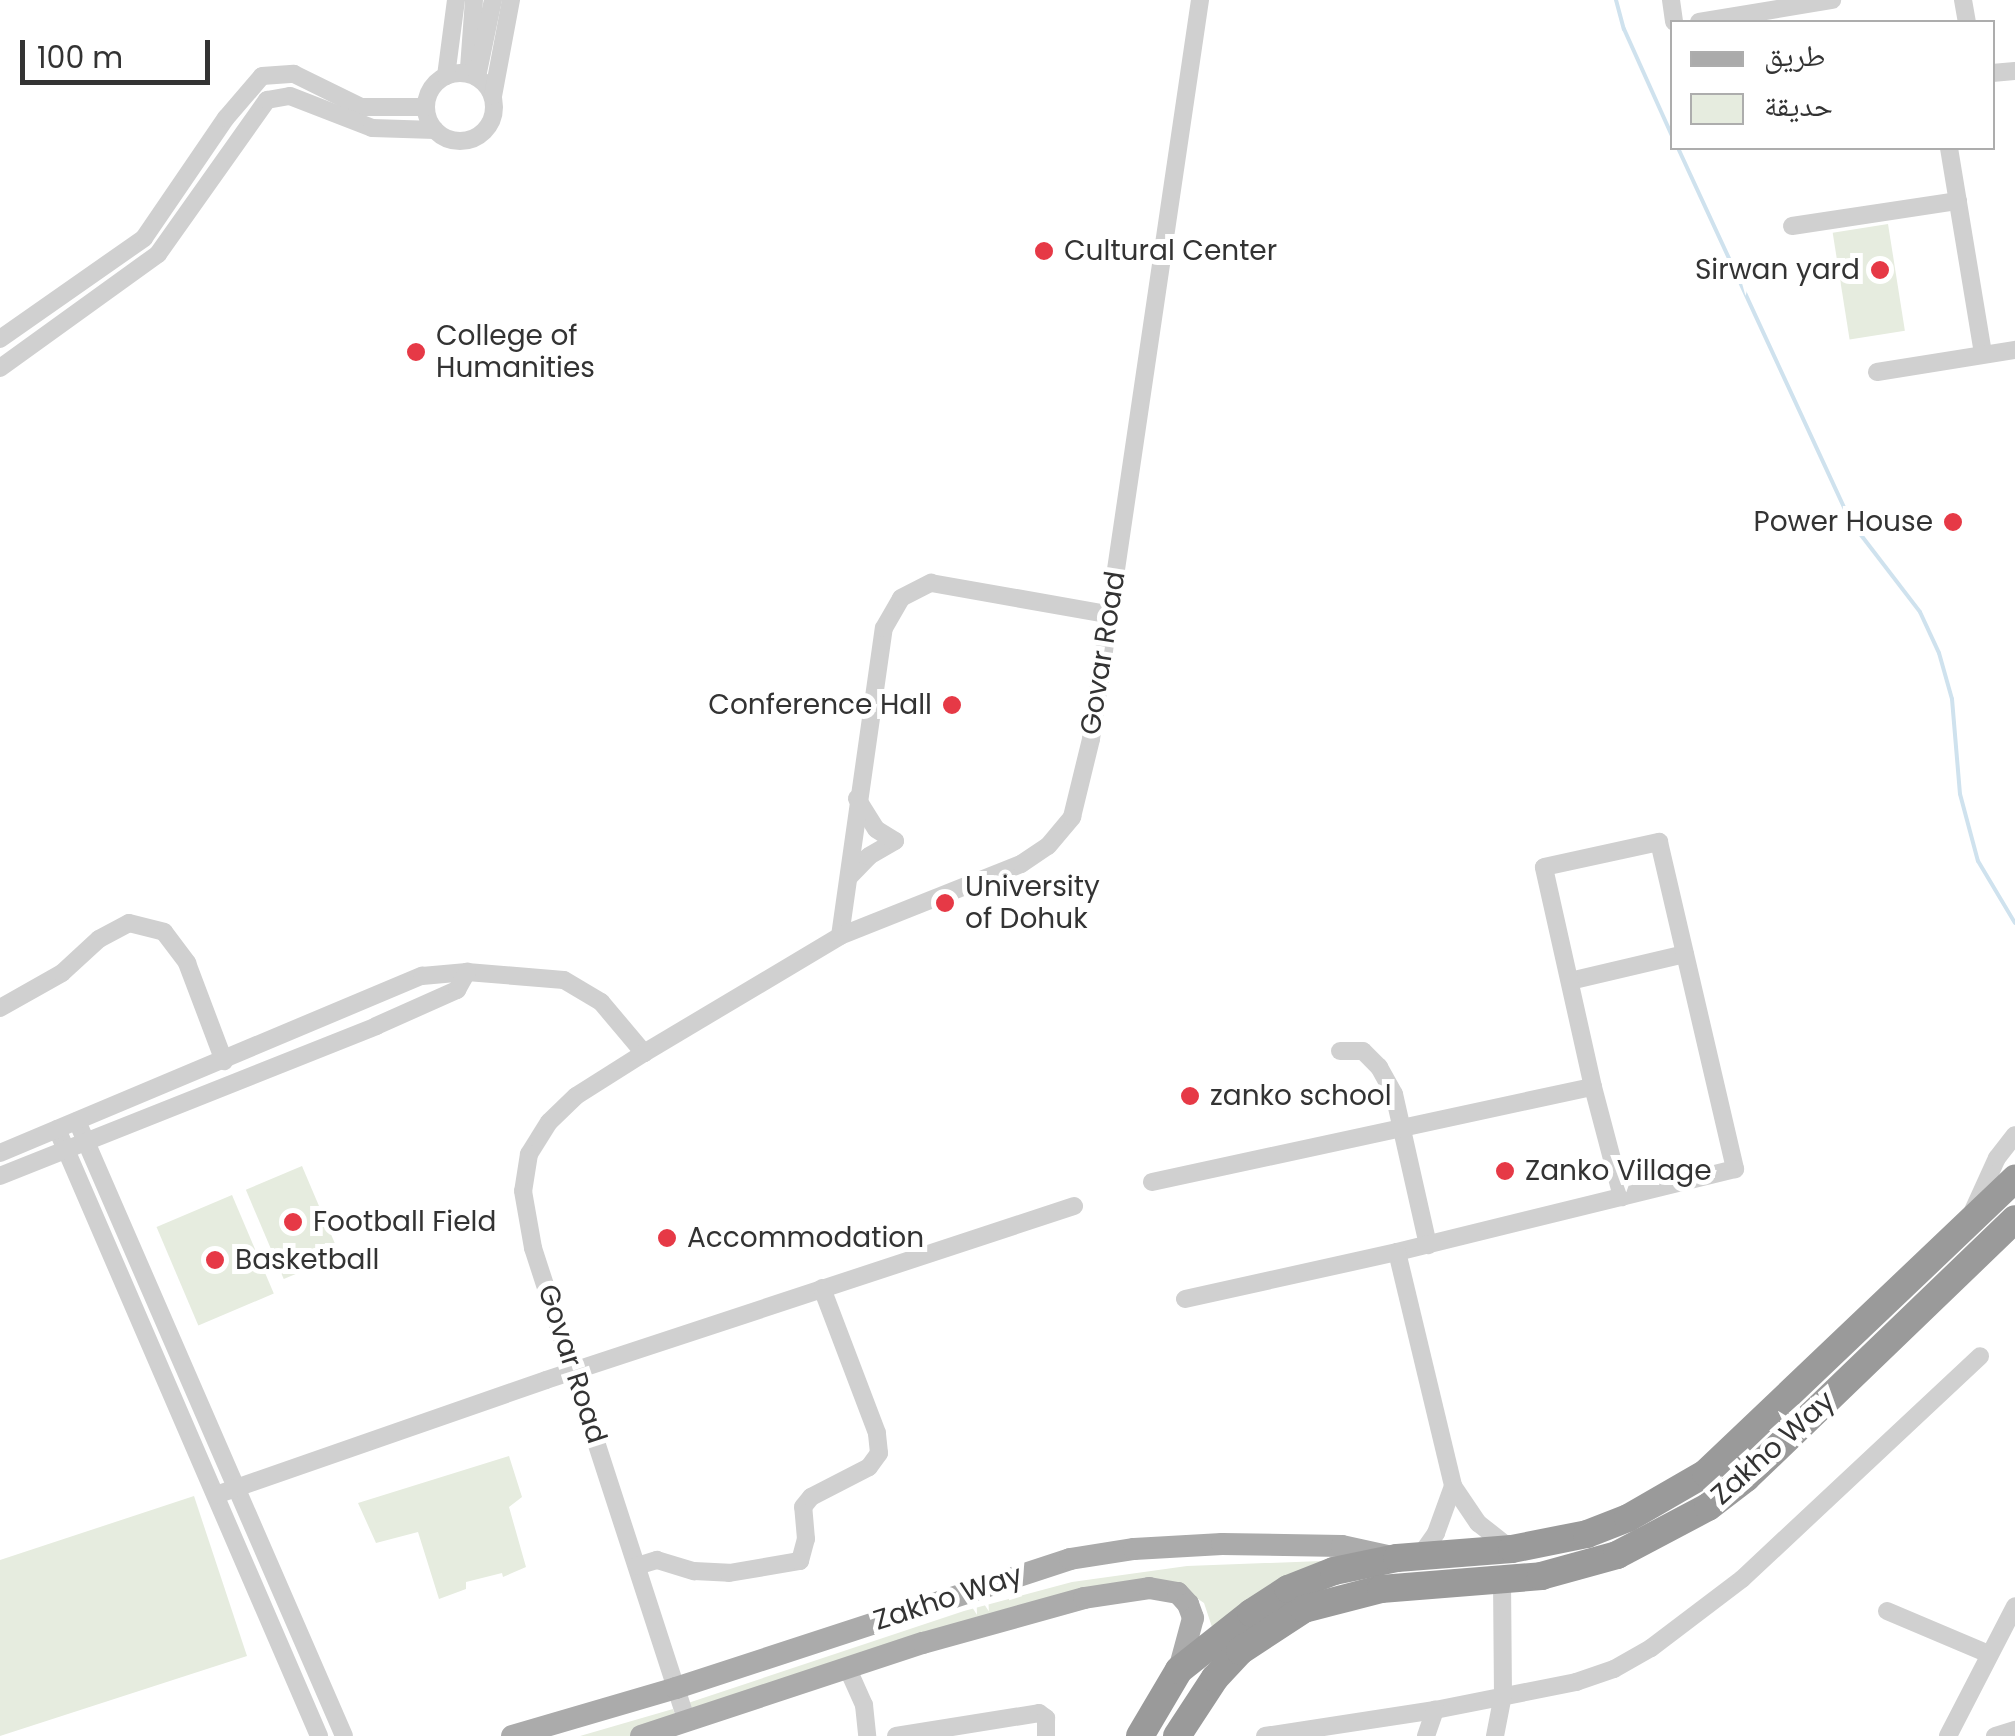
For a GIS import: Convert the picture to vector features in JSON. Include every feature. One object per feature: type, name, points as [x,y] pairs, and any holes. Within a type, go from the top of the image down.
[{"type":"highway","name":"Zakho Way","points":[[1140,1736],[1179,1670],[1288,1589],[1334,1571],[1408,1557],[1512,1549],[1586,1534],[1628,1518],[1706,1474],[2015,1179]]},
{"type":"highway","name":"Zakho Way","points":[[1177,1736],[1214,1678],[1240,1651],[1304,1609],[1380,1590],[1502,1583],[1616,1555],[1708,1507],[1746,1478],[2015,1218]]},
{"type":"main road","name":"Zakho Way","points":[[512,1736],[676,1688],[1038,1568],[1102,1553],[1254,1544],[1357,1547],[1408,1557]]},
{"type":"main road","name":"Zakho Way","points":[[641,1736],[846,1668],[1084,1598],[1149,1588],[1178,1594],[1188,1604],[1193,1618],[1179,1670]]},
{"type":"street","points":[[446,76],[456,0]]},
{"type":"street","points":[[474,0],[472,75],[492,96]]},
{"type":"street","points":[[472,75],[492,0]]},
{"type":"street","points":[[0,368],[158,254],[267,100],[290,96],[372,128],[435,130],[462,141],[482,133],[493,116],[492,96],[511,0]]},
{"type":"street","name":"Govar Road","points":[[687,1720],[529,1234],[523,1191],[525,1166],[541,1132],[564,1106],[644,1053],[840,936],[1021,864],[1061,834],[1078,800],[1111,608],[1200,0]]},
{"type":"street","points":[[1708,20],[1771,6],[1832,0]]},
{"type":"street","points":[[0,340],[144,238],[226,118],[262,76],[294,74],[360,107],[426,107]]},
{"type":"street","points":[[435,130],[426,107],[431,88],[446,76],[472,75]]},
{"type":"street","points":[[1949,150],[1983,354]]},
{"type":"street","points":[[1792,226],[1958,201]]},
{"type":"street","points":[[1877,372],[2015,350]]},
{"type":"street","points":[[840,936],[884,628],[901,598],[930,583],[1107,614],[1111,608]]},
{"type":"street","points":[[848,878],[868,856],[895,841],[876,829],[858,800]]},
{"type":"street","points":[[1186,1299],[1428,1245],[1622,1197],[1735,1169],[1659,842],[1544,867],[1622,1197]]},
{"type":"street","points":[[0,1008],[62,974],[99,939],[129,923],[164,932],[187,963],[224,1061]]},
{"type":"street","points":[[1570,981],[1685,954]]},
{"type":"street","points":[[0,1153],[61,1138],[85,1139],[376,1026],[457,990],[466,972]]},
{"type":"street","points":[[0,1176],[61,1138],[77,1121],[422,976],[466,972],[564,980],[601,1002],[644,1053]]},
{"type":"street","points":[[1340,1051],[1362,1051],[1379,1068],[1394,1094],[1428,1245]]},
{"type":"street","points":[[1152,1182],[1594,1087]]},
{"type":"street","points":[[61,1138],[319,1735],[342,1730],[77,1121]]},
{"type":"street","points":[[1968,1226],[1997,1158],[2015,1135]]},
{"type":"street","points":[[216,1495],[1074,1206]]},
{"type":"street","points":[[1397,1252],[1453,1486],[1478,1523],[1512,1549]]},
{"type":"street","points":[[638,1566],[658,1560],[694,1571],[729,1573],[800,1561],[806,1539],[803,1507],[811,1497],[870,1467],[879,1454],[877,1433],[822,1288]]},
{"type":"street","points":[[1265,1736],[1435,1710],[1576,1682],[1614,1669],[1651,1648],[1742,1579],[1980,1356]]},
{"type":"street","points":[[1408,1557],[1436,1533],[1453,1486]]},
{"type":"street","points":[[1496,1736],[1504,1695],[1502,1583]]},
{"type":"street","points":[[1948,1736],[2015,1606]]},
{"type":"street","points":[[1887,1611],[1989,1654]]},
{"type":"street","points":[[846,1668],[864,1705],[867,1736]]},
{"type":"street","points":[[1426,1736],[1435,1710]]},
{"type":"street","points":[[896,1736],[1039,1713],[1046,1718],[1046,1736]]},
{"type":"street","points":[[1995,1736],[2015,1730]]},
{"type":"green space","points":[[1888,224],[1905,331],[1850,339],[1833,233]]},
{"type":"green space","name":"Football Field","points":[[302,1166],[340,1255],[284,1279],[246,1190]]},
{"type":"green space","name":"Basketball","points":[[232,1195],[274,1293],[198,1326],[157,1227]]},
{"type":"green space","points":[[509,1456],[522,1497],[509,1507],[526,1567],[503,1577],[502,1573],[466,1582],[466,1589],[439,1599],[418,1532],[376,1543],[358,1503]]},
{"type":"green space","points":[[194,1496],[247,1656],[0,1736],[0,1560]]},
{"type":"green space","points":[[1322,1561],[1212,1627],[1204,1603],[1176,1584],[694,1716],[688,1703],[964,1611],[1072,1582],[1187,1566]]},
{"type":"green space","points":[[673,1709],[677,1720],[633,1736],[580,1736]]},
{"type":"waterway","points":[[1616,0],[1624,29],[1670,132]]},
{"type":"waterway","points":[[1679,150],[1851,522],[1920,612],[1939,653],[1952,699],[1960,794],[1978,861],[2015,923]]},
{"type":"place","name":"Cultural Center","points":[[1044,251]]},
{"type":"place","name":"Sirwan yard","points":[[1880,270]]},
{"type":"place","name":"College of Humanities","points":[[416,352]]},
{"type":"place","name":"Power House","points":[[1953,522]]},
{"type":"place","name":"Conference Hall","points":[[952,705]]},
{"type":"place","name":"University of Dohuk","points":[[945,903]]},
{"type":"place","name":"zanko school","points":[[1190,1096]]},
{"type":"place","name":"Zanko Village","points":[[1505,1171]]},
{"type":"place","name":"Football Field","points":[[293,1222]]},
{"type":"place","name":"Accommodation","points":[[667,1238]]},
{"type":"place","name":"Basketball","points":[[215,1260]]}]
